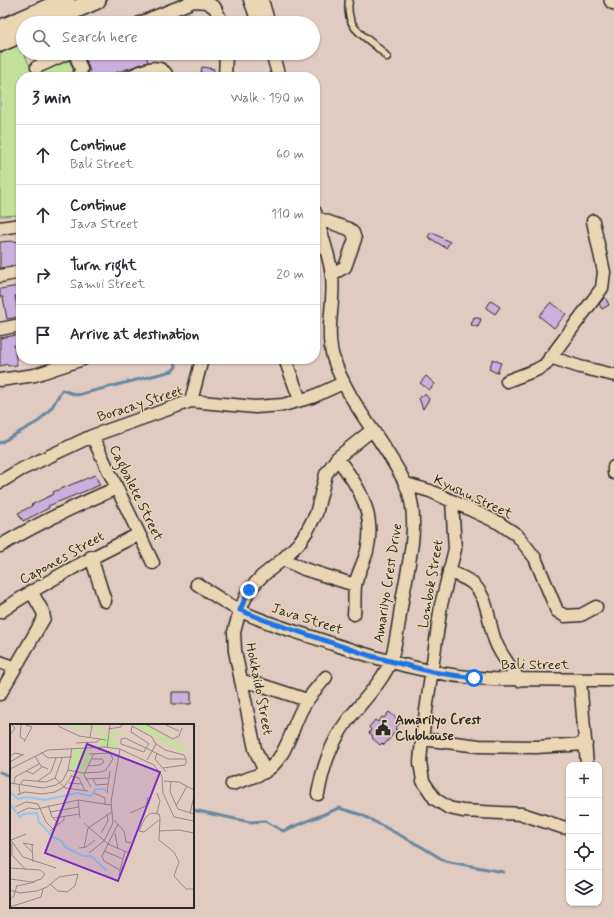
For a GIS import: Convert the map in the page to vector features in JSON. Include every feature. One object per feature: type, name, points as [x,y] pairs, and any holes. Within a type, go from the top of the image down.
[{"type":"street","points":[[30,16],[66,0]]},
{"type":"street","points":[[61,16],[97,0]]},
{"type":"street","points":[[250,0],[256,16]]},
{"type":"street","points":[[262,0],[267,16]]},
{"type":"street","points":[[157,16],[194,1],[208,2],[215,8],[219,16]]},
{"type":"street","points":[[0,29],[16,22]]},
{"type":"street","points":[[0,43],[16,36]]},
{"type":"street","points":[[37,66],[51,60]]},
{"type":"street","points":[[78,60],[81,72]]},
{"type":"street","points":[[225,72],[226,60]]},
{"type":"street","points":[[274,60],[277,72]]},
{"type":"street","points":[[141,72],[152,67],[161,69],[164,72]]},
{"type":"street","points":[[320,217],[349,229],[353,233],[355,239],[345,266],[332,274]]},
{"type":"street","points":[[507,381],[545,365],[602,288],[604,272],[593,221]]},
{"type":"street","points":[[0,228],[16,225]]},
{"type":"street","name":"Amarilyo Crest Drive","points":[[318,794],[323,768],[331,747],[346,723],[381,677],[390,661],[398,626],[412,532],[412,505],[406,484],[343,383],[333,356],[330,336],[333,292],[332,274],[320,230]]},
{"type":"street","points":[[0,276],[16,273]]},
{"type":"street","points":[[0,329],[16,326]]},
{"type":"street","points":[[550,357],[580,367],[614,375]]},
{"type":"street","points":[[0,380],[35,375],[68,364]]},
{"type":"street","points":[[191,401],[201,364]]},
{"type":"street","points":[[287,364],[300,400]]},
{"type":"street","name":"Boracay Street","points":[[0,482],[20,470],[92,436],[191,401],[255,407],[283,405],[312,397],[343,383]]},
{"type":"street","name":"Hokkaido Street","points":[[265,772],[255,749],[235,651],[234,632],[240,610],[249,590],[261,577],[283,559],[299,543],[308,531],[316,514],[326,474],[337,458],[372,430]]},
{"type":"street","name":"Cagbalete Street","points":[[92,436],[153,563]]},
{"type":"street","points":[[337,458],[360,492],[367,509],[370,534],[367,552],[355,585],[354,614]]},
{"type":"street","points":[[614,467],[614,472]]},
{"type":"street","name":"Kyushu Street","points":[[406,484],[430,491],[452,501],[498,523],[517,535],[535,558],[557,611],[565,616],[581,615],[596,606]]},
{"type":"street","points":[[0,546],[26,530],[60,513],[117,488]]},
{"type":"street","name":"Lombok Street","points":[[452,501],[454,549],[441,605],[422,739],[420,762],[422,775],[426,786],[434,799],[449,808],[463,811],[522,814],[566,828]]},
{"type":"street","name":"Capones Street","points":[[0,612],[31,591],[91,557],[139,534]]},
{"type":"street","points":[[91,557],[105,601]]},
{"type":"street","points":[[283,559],[304,568],[355,585]]},
{"type":"street","points":[[450,571],[471,582],[481,594],[486,605],[493,636],[519,680]]},
{"type":"street","name":"Java Street","points":[[197,584],[240,610],[271,623],[390,661]]},
{"type":"street","points":[[0,694],[44,618],[31,591]]},
{"type":"street","name":"Bali Street","points":[[390,661],[432,672],[474,678],[519,680],[610,680]]},
{"type":"street","points":[[0,662],[15,668]]},
{"type":"street","points":[[232,784],[265,772],[277,761],[287,744],[301,710],[307,700],[326,678]]},
{"type":"street","points":[[580,680],[587,762]]},
{"type":"street","points":[[241,681],[261,685],[307,700]]},
{"type":"street","points":[[422,739],[479,746],[536,747],[586,744]]},
{"type":"lane","points":[[349,0],[348,9],[351,24],[374,46],[379,48],[386,57]]},
{"type":"green space","points":[[16,40],[16,60],[27,60],[32,71],[60,60],[68,60],[73,69],[73,72],[16,72],[16,215],[0,216],[0,47]]},
{"type":"building","points":[[189,13],[190,16],[181,16]]},
{"type":"building","points":[[86,60],[147,60],[148,62],[118,72],[88,72],[90,71]]},
{"type":"building","points":[[202,67],[214,69],[214,72],[201,72]]},
{"type":"building","points":[[431,232],[450,242],[446,248],[428,237]]},
{"type":"building","points":[[0,242],[16,242],[16,266],[0,268]]},
{"type":"building","points":[[16,286],[16,318],[7,319],[3,297],[0,297],[0,289]]},
{"type":"building","points":[[605,297],[609,305],[602,309],[599,304]]},
{"type":"building","points":[[491,301],[500,307],[495,314],[486,308]]},
{"type":"building","points":[[551,302],[566,314],[554,328],[539,316]]},
{"type":"building","points":[[474,317],[481,319],[478,327],[471,325]]},
{"type":"building","points":[[16,335],[16,344],[14,345],[17,365],[8,366],[8,364],[0,366],[0,338]]},
{"type":"building","points":[[493,359],[501,363],[497,373],[489,369]]},
{"type":"building","points":[[426,376],[435,384],[429,390],[420,383]]},
{"type":"building","points":[[425,394],[429,399],[423,409],[419,398]]},
{"type":"building","points":[[95,475],[100,485],[48,506],[49,508],[23,521],[18,513],[54,494],[53,492]]},
{"type":"building","points":[[172,692],[191,692],[191,704],[172,704]]},
{"type":"building","name":"Amarilyo Crest Clubhouse","points":[[389,712],[401,722],[395,729],[397,730],[384,745],[382,743],[380,745],[372,738],[373,736],[369,733],[371,730],[369,727],[375,720],[378,722]]},
{"type":"waterway","points":[[0,443],[39,421],[52,407],[62,390],[77,395],[172,371],[176,367],[176,364]]},
{"type":"waterway","points":[[0,772],[10,777]]},
{"type":"waterway","points":[[194,810],[250,822],[265,821],[283,831],[339,808],[362,815],[445,861],[503,872]]},
{"type":"place","name":"Amarilyo Crest Clubhouse","points":[[383,728]]},
{"type":"route","points":[[249,590],[240,610],[264,620],[371,656],[432,672],[474,678]]}]
